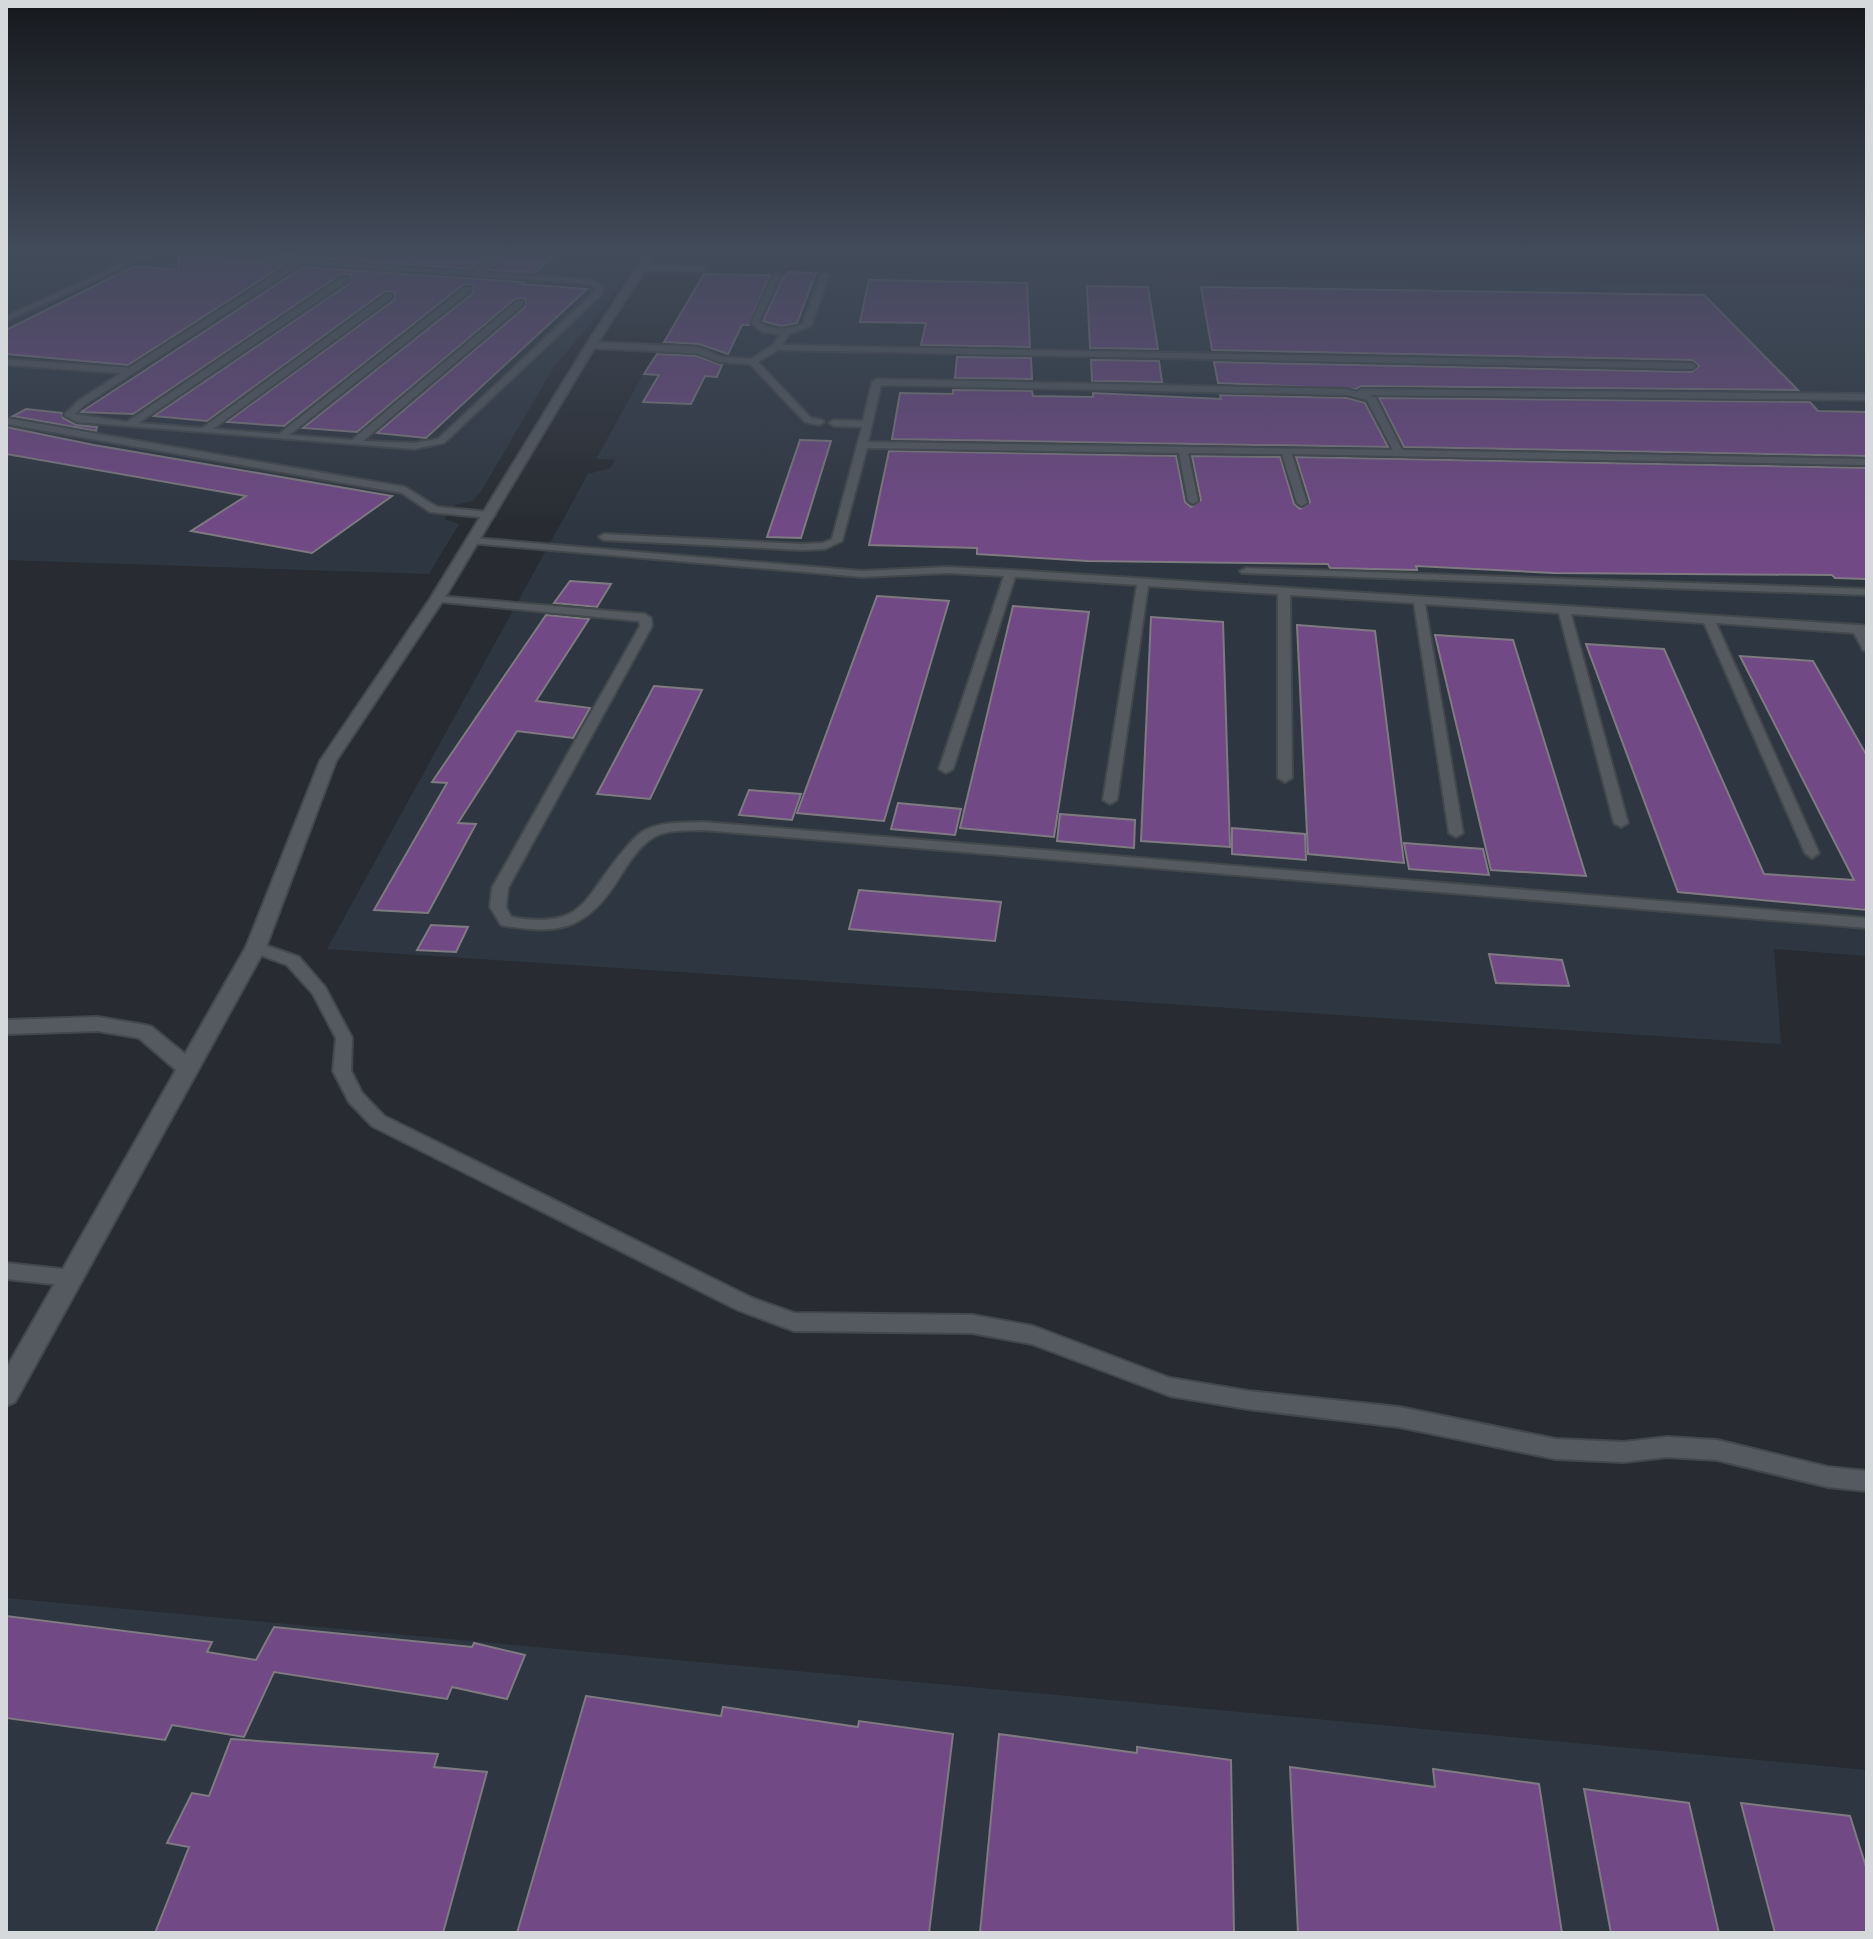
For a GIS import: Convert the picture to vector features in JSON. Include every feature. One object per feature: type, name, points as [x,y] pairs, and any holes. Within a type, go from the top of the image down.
[{"type":"street","points":[[6,1394],[256,947],[328,761],[474,541],[591,345]]},
{"type":"street","points":[[6,1027],[98,1024],[145,1032],[189,1069]]},
{"type":"lane","points":[[175,342],[81,403],[69,415],[77,419],[129,425],[414,446],[441,441],[546,342]]},
{"type":"lane","points":[[129,425],[251,342]]},
{"type":"lane","points":[[204,431],[325,342]]},
{"type":"lane","points":[[282,436],[400,342]]},
{"type":"lane","points":[[354,443],[473,342]]},
{"type":"lane","points":[[591,345],[699,350],[719,359],[753,362],[779,342]]},
{"type":"lane","points":[[776,347],[1692,366]]},
{"type":"lane","points":[[6,362],[130,371]]},
{"type":"lane","points":[[753,362],[808,420],[819,422]]},
{"type":"lane","points":[[604,537],[825,546],[837,541],[877,382],[1347,392],[1867,397]]},
{"type":"lane","points":[[1347,392],[1371,398],[1399,453]]},
{"type":"lane","points":[[6,421],[405,490],[434,510],[490,515]]},
{"type":"lane","points":[[834,423],[868,424]]},
{"type":"lane","points":[[862,445],[1867,462]]},
{"type":"lane","points":[[1183,450],[1193,501]]},
{"type":"lane","points":[[1286,452],[1302,503]]},
{"type":"lane","points":[[474,541],[862,574],[947,570],[1011,573],[1863,629],[1867,647]]},
{"type":"lane","points":[[1246,571],[1867,592]]},
{"type":"lane","points":[[946,769],[1011,573]]},
{"type":"lane","points":[[1110,800],[1143,583]]},
{"type":"lane","points":[[1284,591],[1285,778]]},
{"type":"lane","points":[[437,599],[645,618],[646,626],[500,888],[498,907],[506,921],[531,926],[566,924],[584,914],[602,893],[621,861],[646,835],[666,828],[703,826],[1867,923]]},
{"type":"lane","points":[[1419,600],[1456,833]]},
{"type":"lane","points":[[1564,610],[1621,823]]},
{"type":"lane","points":[[1708,619],[1812,853]]},
{"type":"lane","points":[[256,947],[293,961],[319,991],[344,1038],[342,1071],[355,1097],[378,1121],[745,1304],[794,1322],[972,1324],[1033,1335],[1170,1387],[1248,1400],[1399,1417],[1556,1449],[1624,1452],[1667,1447],[1717,1450],[1828,1477],[1867,1481]]},
{"type":"lane","points":[[6,1271],[71,1278]]},
{"type":"shaded area","points":[[6,342],[575,342],[554,367],[480,493],[473,501],[455,505],[444,519],[459,524],[429,574],[6,560]]},
{"type":"shaded area","points":[[1867,342],[1867,956],[1774,949],[1781,1044],[327,949],[588,474],[610,468],[615,460],[596,459],[652,358],[669,354],[676,343]]},
{"type":"shaded area","points":[[6,1598],[1867,1770],[1867,1933],[6,1933]]},
{"type":"building","points":[[6,342],[163,342],[128,365],[6,354]]},
{"type":"building","points":[[187,342],[239,342],[133,414],[81,412]]},
{"type":"building","points":[[262,342],[315,342],[207,421],[154,416]]},
{"type":"building","points":[[336,342],[390,342],[284,426],[227,422]]},
{"type":"building","points":[[411,342],[463,342],[357,432],[303,428]]},
{"type":"building","points":[[483,342],[529,342],[426,438],[377,433]]},
{"type":"building","points":[[673,342],[734,342],[728,354],[699,344]]},
{"type":"building","points":[[922,342],[1030,342],[1030,347],[921,345]]},
{"type":"building","points":[[1090,342],[1157,342],[1158,349],[1090,348]]},
{"type":"building","points":[[1211,342],[1751,342],[1798,390],[1361,386],[1356,389],[1218,383],[1214,362],[1692,372],[1699,366],[1692,360],[1212,350]]},
{"type":"building","points":[[657,354],[696,356],[722,365],[717,377],[705,376],[691,404],[643,402],[659,375],[644,374]]},
{"type":"building","points":[[957,357],[1031,358],[1032,379],[955,378]]},
{"type":"building","points":[[1091,360],[1159,361],[1162,382],[1092,381]]},
{"type":"building","points":[[953,390],[1032,391],[1033,396],[1093,397],[1093,393],[1221,399],[1220,395],[1347,398],[1365,403],[1388,447],[892,439],[900,393],[953,394]]},
{"type":"building","points":[[1379,398],[1810,402],[1818,411],[1867,412],[1867,456],[1404,447]]},
{"type":"building","points":[[26,409],[62,413],[63,418],[76,425],[97,427],[96,431],[13,416]]},
{"type":"building","points":[[6,427],[392,496],[312,553],[191,531],[246,496],[6,454]]},
{"type":"building","points":[[800,440],[831,441],[801,538],[767,537]]},
{"type":"building","points":[[889,451],[1176,456],[1185,502],[1191,507],[1201,500],[1192,456],[1280,457],[1294,504],[1300,509],[1310,502],[1296,457],[1867,468],[1867,579],[1835,578],[1832,575],[1554,573],[1416,566],[1417,570],[1330,568],[1328,564],[1087,561],[977,554],[977,548],[869,545]]},
{"type":"building","points":[[570,581],[611,584],[597,607],[554,603]]},
{"type":"building","points":[[877,596],[949,601],[884,821],[797,813]]},
{"type":"building","points":[[1013,606],[1089,612],[1054,837],[960,828]]},
{"type":"building","points":[[546,615],[589,619],[536,701],[590,708],[573,738],[517,731],[458,823],[476,824],[428,913],[374,910],[447,783],[432,782]]},
{"type":"building","points":[[1151,617],[1223,622],[1230,847],[1141,841]]},
{"type":"building","points":[[1297,625],[1375,631],[1404,863],[1308,854]]},
{"type":"building","points":[[1435,635],[1513,640],[1586,876],[1491,870]]},
{"type":"building","points":[[1586,644],[1664,649],[1764,874],[1854,880],[1740,656],[1813,661],[1867,756],[1867,910],[1678,892]]},
{"type":"building","points":[[654,686],[702,690],[650,799],[597,794]]},
{"type":"building","points":[[749,790],[801,794],[792,820],[739,815]]},
{"type":"building","points":[[898,803],[961,809],[955,835],[891,829]]},
{"type":"building","points":[[1060,814],[1135,820],[1134,848],[1057,841]]},
{"type":"building","points":[[1232,828],[1305,834],[1306,860],[1232,854]]},
{"type":"building","points":[[1404,843],[1483,849],[1489,875],[1409,869]]},
{"type":"building","points":[[859,890],[1001,902],[995,941],[849,929]]},
{"type":"building","points":[[431,925],[468,927],[456,952],[417,950]]},
{"type":"building","points":[[1489,954],[1562,960],[1569,986],[1496,983]]},
{"type":"building","points":[[6,1616],[212,1642],[207,1652],[256,1660],[274,1627],[472,1647],[474,1643],[525,1655],[507,1699],[452,1687],[447,1699],[274,1672],[244,1737],[172,1725],[165,1740],[6,1718]]},
{"type":"building","points":[[586,1696],[721,1716],[723,1707],[858,1727],[859,1721],[953,1734],[929,1933],[517,1933]]},
{"type":"building","points":[[999,1734],[1137,1753],[1137,1747],[1231,1760],[1234,1933],[980,1933]]},
{"type":"building","points":[[231,1739],[438,1754],[434,1767],[487,1772],[443,1933],[155,1933],[189,1847],[167,1843],[192,1793],[209,1796]]},
{"type":"building","points":[[1290,1767],[1435,1787],[1433,1769],[1539,1784],[1562,1933],[1298,1933]]},
{"type":"building","points":[[1584,1789],[1689,1803],[1719,1933],[1611,1933]]},
{"type":"building","points":[[1741,1803],[1850,1816],[1867,1870],[1867,1933],[1775,1933]]}]
